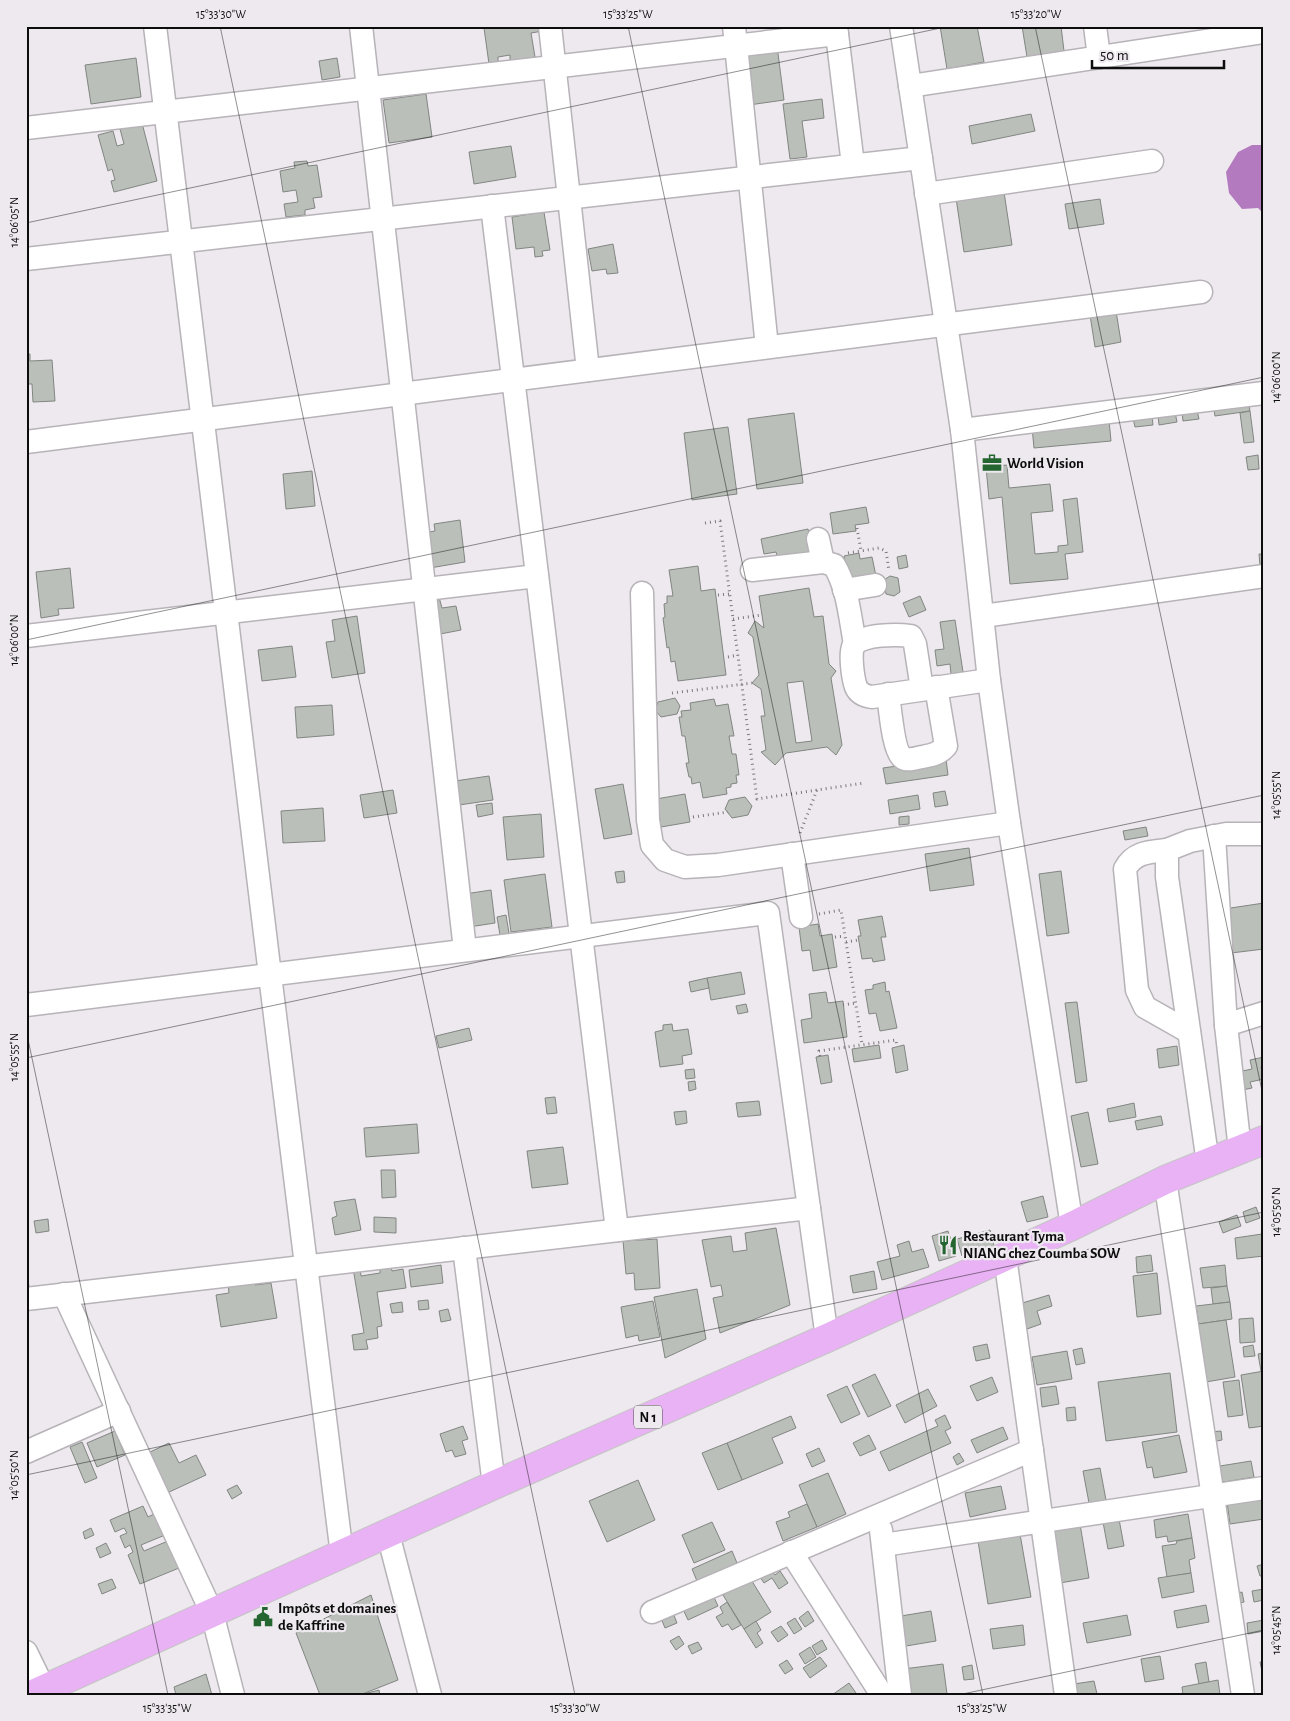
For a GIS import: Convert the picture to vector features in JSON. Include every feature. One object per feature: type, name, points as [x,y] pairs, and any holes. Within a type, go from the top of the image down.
[{"type":"highway","name":"N 1","points":[[37,1692],[494,1485],[827,1338],[1072,1226],[1165,1180],[1252,1145]]},
{"type":"street","points":[[155,26],[342,1555]]},
{"type":"street","points":[[361,26],[465,950]]},
{"type":"street","points":[[550,26],[588,370]]},
{"type":"street","points":[[901,26],[962,430],[989,680],[1009,823],[1072,1226]]},
{"type":"street","points":[[1095,26],[1099,57]]},
{"type":"street","points":[[26,128],[554,67],[735,36],[837,30],[853,165]]},
{"type":"street","points":[[910,86],[1264,32]]},
{"type":"street","points":[[735,36],[767,347]]},
{"type":"street","points":[[26,259],[921,158]]},
{"type":"street","points":[[926,194],[1152,161]]},
{"type":"street","points":[[492,206],[617,1230]]},
{"type":"street","points":[[26,442],[1201,292]]},
{"type":"street","points":[[962,430],[1264,393]]},
{"type":"street","points":[[752,570],[821,552],[839,573],[855,644]]},
{"type":"street","points":[[26,636],[537,576]]},
{"type":"street","points":[[983,616],[1264,576]]},
{"type":"street","points":[[844,590],[875,585]]},
{"type":"street","points":[[642,592],[648,820],[652,845],[666,860],[685,867],[718,865],[1009,823]]},
{"type":"street","points":[[888,694],[897,751],[903,758],[909,759],[936,754],[941,752],[946,746],[929,688],[911,636],[899,634],[866,638],[855,644],[851,652],[857,687],[863,695],[872,697],[888,694],[929,688],[989,680]]},
{"type":"street","points":[[1189,1032],[1145,1007],[1137,990],[1125,869],[1130,860],[1143,853],[1166,850],[1190,841],[1226,834],[1264,834]]},
{"type":"street","points":[[1214,836],[1226,1025],[1252,1145]]},
{"type":"street","points":[[1166,850],[1167,877],[1208,1163]]},
{"type":"street","points":[[792,854],[802,917]]},
{"type":"street","points":[[26,1005],[768,913],[827,1338]]},
{"type":"street","points":[[1226,1025],[1264,1013]]},
{"type":"street","points":[[1165,1180],[1243,1695]]},
{"type":"street","points":[[26,1299],[809,1208]]},
{"type":"street","points":[[464,1248],[494,1485]]},
{"type":"street","points":[[1005,1257],[1066,1695]]},
{"type":"street","points":[[64,1294],[212,1614],[233,1695]]},
{"type":"street","points":[[26,1452],[119,1411]]},
{"type":"street","points":[[652,1612],[1032,1450]]},
{"type":"street","points":[[883,1544],[1264,1488]]},
{"type":"street","points":[[880,1514],[900,1695]]},
{"type":"street","points":[[388,1534],[430,1695]]},
{"type":"street","points":[[791,1552],[882,1695]]},
{"type":"street","points":[[26,1652],[37,1692]]},
{"type":"path","points":[[705,523],[720,521],[757,799],[864,783]]},
{"type":"path","points":[[857,528],[861,551]]},
{"type":"path","points":[[821,552],[861,551],[879,548],[886,551],[889,572],[875,585]]},
{"type":"path","points":[[718,595],[730,594]]},
{"type":"path","points":[[733,618],[762,615]]},
{"type":"path","points":[[728,657],[738,654]]},
{"type":"path","points":[[672,694],[752,683]]},
{"type":"path","points":[[792,854],[817,790]]},
{"type":"path","points":[[693,816],[728,812]]},
{"type":"path","points":[[802,917],[841,910],[862,1044]]},
{"type":"path","points":[[835,937],[845,936]]},
{"type":"path","points":[[846,942],[858,940]]},
{"type":"path","points":[[843,1005],[856,1003]]},
{"type":"path","points":[[820,1056],[819,1051],[896,1040],[897,1047]]},
{"type":"shaded area","points":[[1252,145],[1264,145],[1264,214],[1258,208],[1242,209],[1229,193],[1226,172],[1238,152]]},
{"type":"building","points":[[498,26],[542,26],[543,31],[531,33],[535,57],[510,61],[510,55],[498,57],[498,63],[489,64],[484,28]]},
{"type":"building","points":[[940,26],[977,26],[984,62],[947,69]]},
{"type":"building","points":[[1022,26],[1061,26],[1064,51],[1027,57]]},
{"type":"building","points":[[777,46],[784,100],[749,105],[742,50]]},
{"type":"building","points":[[136,58],[141,97],[91,104],[85,65]]},
{"type":"building","points":[[337,58],[340,77],[322,80],[319,61]]},
{"type":"building","points":[[426,94],[432,137],[389,143],[383,100]]},
{"type":"building","points":[[822,99],[824,118],[802,121],[807,157],[790,159],[783,104]]},
{"type":"building","points":[[1031,114],[1035,131],[972,144],[969,126]]},
{"type":"building","points":[[142,123],[157,181],[114,192],[111,181],[115,180],[112,169],[108,171],[98,135],[113,131],[117,146],[124,144],[120,129]]},
{"type":"building","points":[[511,146],[516,177],[474,184],[469,152]]},
{"type":"building","points":[[307,161],[308,166],[317,165],[322,197],[313,198],[315,208],[305,210],[305,215],[286,217],[284,204],[298,202],[296,190],[283,192],[280,171],[295,168],[294,162]]},
{"type":"building","points":[[1004,192],[1012,245],[964,252],[956,198]]},
{"type":"building","points":[[1100,199],[1104,224],[1069,229],[1065,204]]},
{"type":"building","points":[[543,206],[550,250],[542,251],[543,256],[535,257],[534,247],[516,249],[512,217],[536,213],[535,208]]},
{"type":"building","points":[[613,244],[618,273],[607,274],[606,269],[592,271],[588,249]]},
{"type":"building","points":[[1116,311],[1121,342],[1095,347],[1090,315]]},
{"type":"building","points":[[26,354],[30,354],[30,361],[52,360],[55,401],[33,402],[32,384],[26,384]]},
{"type":"building","points":[[1248,400],[1250,411],[1215,416],[1213,405]]},
{"type":"building","points":[[1197,410],[1199,419],[1183,421],[1182,412]]},
{"type":"building","points":[[1250,411],[1254,442],[1244,443],[1240,413]]},
{"type":"building","points":[[1175,412],[1177,422],[1159,425],[1158,415]]},
{"type":"building","points":[[794,413],[803,483],[757,489],[748,419]]},
{"type":"building","points":[[1152,416],[1153,425],[1135,427],[1133,418]]},
{"type":"building","points":[[1109,420],[1111,441],[1034,448],[1032,427]]},
{"type":"building","points":[[728,427],[737,494],[692,500],[684,433]]},
{"type":"building","points":[[1258,455],[1259,469],[1248,470],[1246,457]]},
{"type":"building","points":[[1007,465],[1009,488],[1050,484],[1053,511],[1031,513],[1035,554],[1058,552],[1058,546],[1068,545],[1063,500],[1077,498],[1083,552],[1065,554],[1068,579],[1010,584],[1002,497],[989,499],[986,467]]},
{"type":"building","points":[[312,471],[315,506],[286,509],[283,474]]},
{"type":"building","points":[[866,507],[869,523],[855,525],[856,531],[833,534],[830,513]]},
{"type":"building","points":[[460,520],[465,562],[424,569],[418,534],[435,531],[434,524]]},
{"type":"building","points":[[808,529],[813,552],[778,559],[776,552],[764,554],[761,539]]},
{"type":"building","points":[[859,553],[860,559],[872,557],[876,576],[849,580],[844,556]]},
{"type":"building","points":[[1259,554],[1264,554],[1264,566],[1260,566]]},
{"type":"building","points":[[906,555],[908,567],[899,569],[897,557]]},
{"type":"building","points":[[698,566],[701,591],[715,589],[726,675],[678,681],[675,661],[671,662],[669,647],[667,648],[663,618],[665,617],[664,604],[667,603],[667,596],[673,596],[669,570]]},
{"type":"building","points":[[70,568],[74,608],[58,609],[59,615],[41,618],[36,572]]},
{"type":"building","points":[[890,576],[898,578],[900,592],[894,596],[886,594],[884,580]]},
{"type":"building","points":[[809,588],[814,617],[823,616],[829,664],[836,671],[831,678],[842,745],[836,755],[827,747],[786,753],[775,765],[761,752],[766,750],[761,716],[765,716],[761,689],[752,683],[759,675],[753,637],[748,633],[755,621],[764,628],[759,596]],"holes":[[[803,681],[812,741],[796,743],[787,683]]]},
{"type":"building","points":[[920,596],[926,610],[909,617],[903,603]]},
{"type":"building","points":[[439,597],[442,608],[456,606],[461,630],[435,635],[428,600]]},
{"type":"building","points":[[357,616],[365,673],[332,678],[326,642],[335,641],[332,620]]},
{"type":"building","points":[[955,620],[963,672],[951,674],[950,664],[937,666],[935,650],[944,649],[940,622]]},
{"type":"building","points":[[292,646],[296,677],[262,681],[258,650]]},
{"type":"building","points":[[675,698],[680,706],[677,714],[661,717],[655,710],[658,702]]},
{"type":"building","points":[[714,699],[716,706],[728,704],[734,736],[729,736],[732,754],[736,754],[739,775],[736,775],[737,783],[731,784],[731,787],[726,788],[727,794],[703,798],[700,782],[692,784],[691,777],[689,777],[686,763],[689,763],[685,736],[682,736],[679,717],[682,717],[681,711],[691,710],[690,703]]},
{"type":"building","points":[[332,705],[334,735],[297,738],[295,707]]},
{"type":"building","points":[[946,759],[948,775],[886,784],[883,768]]},
{"type":"building","points":[[489,776],[493,800],[459,805],[455,781]]},
{"type":"building","points":[[623,784],[632,834],[604,839],[595,789]]},
{"type":"building","points":[[393,790],[397,813],[364,818],[360,795]]},
{"type":"building","points":[[945,791],[948,805],[935,807],[933,793]]},
{"type":"building","points":[[685,794],[690,822],[661,827],[656,799]]},
{"type":"building","points":[[918,795],[920,809],[890,814],[888,800]]},
{"type":"building","points":[[745,797],[752,806],[748,815],[732,818],[725,809],[729,800]]},
{"type":"building","points":[[492,803],[493,814],[478,817],[476,805]]},
{"type":"building","points":[[323,808],[325,841],[283,843],[281,811]]},
{"type":"building","points":[[541,814],[544,857],[507,860],[503,817]]},
{"type":"building","points":[[909,816],[909,824],[899,825],[899,817]]},
{"type":"building","points":[[1146,827],[1148,836],[1125,840],[1123,831]]},
{"type":"building","points":[[969,848],[974,885],[930,891],[925,854]]},
{"type":"building","points":[[624,871],[625,882],[617,883],[615,872]]},
{"type":"building","points":[[1061,871],[1069,933],[1047,936],[1039,874]]},
{"type":"building","points":[[545,874],[552,927],[511,932],[504,880]]},
{"type":"building","points":[[491,890],[495,923],[469,927],[465,894]]},
{"type":"building","points":[[1264,903],[1264,949],[1231,953],[1224,909]]},
{"type":"building","points":[[506,915],[509,933],[500,935],[497,917]]},
{"type":"building","points":[[882,916],[886,937],[881,937],[885,960],[873,962],[872,958],[862,959],[858,936],[861,936],[858,920]]},
{"type":"building","points":[[818,924],[820,936],[832,934],[837,967],[813,971],[810,950],[802,951],[799,927]]},
{"type":"building","points":[[741,972],[745,994],[711,1000],[707,978]]},
{"type":"building","points":[[707,978],[709,988],[691,992],[689,982]]},
{"type":"building","points":[[885,982],[886,992],[889,991],[897,1028],[880,1031],[876,1013],[869,1014],[865,990],[873,989],[873,985]]},
{"type":"building","points":[[826,992],[828,1003],[843,1001],[847,1037],[804,1043],[801,1020],[812,1018],[809,994]]},
{"type":"building","points":[[1077,1002],[1087,1081],[1076,1083],[1065,1003]]},
{"type":"building","points":[[746,1004],[748,1012],[738,1014],[736,1006]]},
{"type":"building","points":[[672,1024],[673,1031],[688,1029],[692,1054],[682,1056],[683,1064],[660,1067],[655,1032],[663,1030],[663,1025]]},
{"type":"building","points":[[469,1028],[472,1040],[439,1048],[436,1036]]},
{"type":"building","points":[[879,1045],[881,1058],[854,1062],[852,1049]]},
{"type":"building","points":[[904,1045],[908,1070],[896,1073],[892,1048]]},
{"type":"building","points":[[1177,1046],[1179,1065],[1159,1068],[1157,1049]]},
{"type":"building","points":[[828,1055],[832,1082],[821,1084],[816,1057]]},
{"type":"building","points":[[1264,1057],[1264,1067],[1261,1067],[1264,1079],[1250,1082],[1252,1088],[1237,1091],[1233,1073],[1252,1069],[1250,1060]]},
{"type":"building","points":[[694,1069],[695,1078],[686,1079],[685,1070]]},
{"type":"building","points":[[695,1081],[696,1089],[689,1091],[688,1082]]},
{"type":"building","points":[[555,1097],[557,1113],[547,1114],[545,1098]]},
{"type":"building","points":[[759,1101],[761,1115],[738,1117],[736,1103]]},
{"type":"building","points":[[1134,1103],[1136,1117],[1109,1122],[1107,1109]]},
{"type":"building","points":[[686,1111],[687,1123],[676,1125],[674,1112]]},
{"type":"building","points":[[1088,1112],[1098,1164],[1081,1167],[1071,1116]]},
{"type":"building","points":[[1161,1116],[1163,1125],[1137,1130],[1135,1121]]},
{"type":"building","points":[[417,1124],[419,1153],[366,1157],[364,1128]]},
{"type":"building","points":[[563,1147],[568,1184],[532,1188],[527,1151]]},
{"type":"building","points":[[381,1170],[395,1170],[396,1197],[382,1198]]},
{"type":"building","points":[[1043,1196],[1048,1217],[1027,1222],[1021,1202]]},
{"type":"building","points":[[355,1199],[361,1230],[335,1235],[332,1218],[337,1216],[334,1202]]},
{"type":"building","points":[[1256,1207],[1260,1218],[1246,1223],[1243,1212]]},
{"type":"building","points":[[1237,1215],[1241,1226],[1223,1233],[1219,1222]]},
{"type":"building","points":[[374,1217],[396,1218],[396,1233],[374,1232]]},
{"type":"building","points":[[48,1219],[49,1231],[36,1233],[34,1221]]},
{"type":"building","points":[[776,1228],[790,1305],[720,1333],[713,1298],[723,1296],[721,1285],[711,1287],[702,1240],[731,1236],[733,1252],[747,1250],[745,1233]]},
{"type":"building","points":[[990,1230],[994,1246],[962,1256],[957,1239]]},
{"type":"building","points":[[948,1231],[956,1256],[939,1261],[932,1236]]},
{"type":"building","points":[[1262,1234],[1264,1256],[1237,1259],[1235,1238]]},
{"type":"building","points":[[657,1239],[660,1288],[635,1290],[634,1273],[626,1274],[623,1241]]},
{"type":"building","points":[[909,1241],[912,1252],[923,1249],[929,1267],[882,1280],[877,1262],[900,1256],[897,1245]]},
{"type":"building","points":[[1151,1255],[1153,1271],[1137,1273],[1136,1257]]},
{"type":"building","points":[[26,1264],[29,1287],[26,1288]]},
{"type":"building","points":[[441,1265],[443,1283],[411,1287],[409,1270]]},
{"type":"building","points":[[1225,1265],[1227,1286],[1203,1288],[1200,1268]]},
{"type":"building","points":[[391,1266],[392,1271],[403,1269],[406,1288],[377,1292],[382,1326],[377,1327],[378,1338],[366,1340],[368,1349],[354,1350],[352,1335],[364,1333],[353,1268],[360,1267],[361,1276],[380,1273],[380,1268]]},
{"type":"building","points":[[874,1271],[877,1289],[853,1293],[850,1276]]},
{"type":"building","points":[[1157,1273],[1161,1314],[1137,1317],[1133,1276]]},
{"type":"building","points":[[254,1279],[255,1285],[271,1283],[277,1318],[221,1327],[216,1295],[229,1293],[228,1283]]},
{"type":"building","points":[[1227,1286],[1230,1302],[1213,1304],[1211,1288]]},
{"type":"building","points":[[697,1289],[706,1339],[665,1358],[654,1297]]},
{"type":"building","points":[[1049,1295],[1052,1306],[1037,1311],[1041,1324],[1027,1329],[1019,1304]]},
{"type":"building","points":[[428,1300],[429,1309],[419,1310],[418,1301]]},
{"type":"building","points":[[653,1301],[660,1337],[639,1341],[638,1335],[626,1338],[621,1307]]},
{"type":"building","points":[[402,1302],[403,1312],[392,1313],[390,1304]]},
{"type":"building","points":[[1230,1302],[1232,1319],[1199,1324],[1196,1306]]},
{"type":"building","points":[[448,1309],[451,1320],[441,1322],[439,1311]]},
{"type":"building","points":[[1253,1318],[1255,1342],[1240,1343],[1239,1319]]},
{"type":"building","points":[[1226,1320],[1235,1377],[1200,1383],[1191,1325]]},
{"type":"building","points":[[987,1344],[990,1358],[976,1361],[973,1347]]},
{"type":"building","points":[[1253,1345],[1255,1356],[1244,1357],[1243,1347]]},
{"type":"building","points":[[1082,1348],[1085,1363],[1076,1365],[1073,1350]]},
{"type":"building","points":[[1067,1351],[1072,1379],[1037,1385],[1032,1357]]},
{"type":"building","points":[[1264,1353],[1264,1371],[1261,1371],[1258,1354]]},
{"type":"building","points":[[1264,1371],[1264,1426],[1249,1428],[1241,1375]]},
{"type":"building","points":[[1170,1373],[1177,1432],[1106,1441],[1098,1382]]},
{"type":"building","points":[[875,1374],[891,1406],[868,1417],[852,1385]]},
{"type":"building","points":[[992,1377],[998,1392],[977,1401],[970,1386]]},
{"type":"building","points":[[1239,1380],[1243,1415],[1228,1417],[1223,1382]]},
{"type":"building","points":[[847,1386],[860,1414],[841,1423],[827,1395]]},
{"type":"building","points":[[1056,1386],[1059,1404],[1042,1407],[1040,1388]]},
{"type":"building","points":[[928,1389],[937,1406],[905,1423],[896,1405]]},
{"type":"building","points":[[1075,1407],[1076,1420],[1067,1421],[1066,1408]]},
{"type":"building","points":[[945,1415],[951,1428],[945,1431],[951,1443],[889,1471],[880,1452],[938,1426],[935,1420]]},
{"type":"building","points":[[791,1416],[796,1428],[772,1438],[783,1463],[742,1480],[727,1443]]},
{"type":"building","points":[[463,1426],[468,1439],[462,1441],[466,1454],[455,1457],[452,1450],[446,1452],[440,1434]]},
{"type":"building","points":[[1003,1427],[1008,1439],[977,1453],[971,1440]]},
{"type":"building","points":[[115,1431],[125,1455],[97,1467],[87,1443]]},
{"type":"building","points":[[1221,1431],[1222,1440],[1212,1442],[1210,1432]]},
{"type":"building","points":[[869,1435],[876,1449],[860,1456],[853,1443]]},
{"type":"building","points":[[1179,1435],[1187,1472],[1154,1478],[1152,1467],[1147,1468],[1142,1442]]},
{"type":"building","points":[[82,1442],[97,1478],[85,1483],[70,1447]]},
{"type":"building","points":[[169,1443],[179,1463],[196,1455],[206,1475],[167,1493],[148,1453]]},
{"type":"building","points":[[727,1443],[742,1480],[718,1490],[702,1453]]},
{"type":"building","points":[[819,1448],[825,1461],[812,1467],[806,1454]]},
{"type":"building","points":[[959,1453],[964,1461],[957,1465],[953,1457]]},
{"type":"building","points":[[1251,1461],[1254,1477],[1213,1484],[1211,1471],[1220,1469],[1220,1466]]},
{"type":"building","points":[[1100,1468],[1106,1500],[1089,1503],[1083,1471]]},
{"type":"building","points":[[828,1473],[846,1514],[817,1527],[799,1485]]},
{"type":"building","points":[[638,1480],[655,1520],[607,1542],[589,1501]]},
{"type":"building","points":[[237,1485],[242,1493],[232,1499],[227,1490]]},
{"type":"building","points":[[1001,1486],[1006,1509],[970,1517],[965,1493]]},
{"type":"building","points":[[1263,1497],[1264,1519],[1230,1524],[1227,1502]]},
{"type":"building","points":[[807,1504],[817,1527],[783,1541],[776,1522],[790,1517],[788,1512]]},
{"type":"building","points":[[143,1506],[148,1517],[156,1513],[165,1535],[141,1545],[144,1551],[168,1541],[179,1568],[140,1584],[128,1555],[133,1552],[130,1545],[125,1548],[120,1536],[127,1533],[124,1528],[115,1532],[110,1520]]},
{"type":"building","points":[[1188,1514],[1192,1538],[1168,1542],[1167,1536],[1156,1538],[1154,1520]]},
{"type":"building","points":[[1119,1519],[1124,1546],[1108,1549],[1103,1522]]},
{"type":"building","points":[[712,1522],[725,1550],[694,1563],[682,1535]]},
{"type":"building","points":[[1080,1524],[1089,1578],[1054,1584],[1045,1530]]},
{"type":"building","points":[[91,1528],[94,1535],[85,1539],[83,1532]]},
{"type":"building","points":[[1020,1534],[1031,1597],[988,1604],[978,1541]]},
{"type":"building","points":[[1192,1538],[1195,1558],[1189,1560],[1191,1573],[1167,1577],[1162,1546],[1176,1544],[1177,1541]]},
{"type":"building","points":[[106,1543],[111,1553],[100,1558],[96,1548]]},
{"type":"building","points":[[732,1551],[737,1563],[697,1581],[692,1569]]},
{"type":"building","points":[[1264,1564],[1264,1576],[1260,1576],[1257,1566]]},
{"type":"building","points":[[771,1570],[775,1575],[780,1571],[788,1583],[779,1589],[772,1578],[764,1583],[760,1577]]},
{"type":"building","points":[[1191,1573],[1194,1592],[1162,1598],[1158,1578]]},
{"type":"building","points":[[750,1578],[771,1612],[744,1629],[723,1595]]},
{"type":"building","points":[[112,1579],[116,1588],[102,1594],[98,1584]]},
{"type":"building","points":[[1264,1589],[1264,1600],[1254,1602],[1252,1591]]},
{"type":"building","points":[[1242,1592],[1244,1602],[1235,1604],[1233,1594]]},
{"type":"building","points":[[712,1593],[718,1606],[688,1620],[682,1607]]},
{"type":"building","points":[[371,1595],[398,1680],[360,1695],[320,1695],[296,1633]]},
{"type":"building","points":[[727,1602],[741,1625],[732,1630],[728,1624],[722,1627],[716,1617],[723,1613],[720,1607]]},
{"type":"building","points":[[1206,1605],[1209,1622],[1177,1628],[1174,1611]]},
{"type":"building","points":[[808,1611],[814,1621],[805,1627],[799,1618]]},
{"type":"building","points":[[931,1611],[936,1641],[900,1647],[895,1617]]},
{"type":"building","points":[[673,1613],[677,1623],[665,1628],[661,1618]]},
{"type":"building","points":[[1127,1615],[1131,1635],[1087,1643],[1083,1623]]},
{"type":"building","points":[[795,1618],[802,1629],[794,1634],[787,1623]]},
{"type":"building","points":[[1264,1620],[1264,1631],[1248,1634],[1247,1623]]},
{"type":"building","points":[[756,1621],[761,1630],[757,1633],[763,1643],[756,1648],[744,1629]]},
{"type":"building","points":[[1023,1625],[1025,1645],[993,1649],[990,1629]]},
{"type":"building","points":[[781,1626],[788,1635],[778,1642],[771,1632]]},
{"type":"building","points":[[679,1636],[684,1644],[676,1650],[670,1641]]},
{"type":"building","points":[[822,1640],[827,1649],[817,1655],[812,1646]]},
{"type":"building","points":[[698,1642],[702,1649],[692,1654],[688,1646]]},
{"type":"building","points":[[810,1647],[816,1657],[805,1664],[799,1654]]},
{"type":"building","points":[[1160,1656],[1164,1679],[1145,1682],[1141,1659]]},
{"type":"building","points":[[820,1657],[827,1666],[810,1678],[803,1668]]},
{"type":"building","points":[[787,1660],[793,1669],[785,1674],[779,1665]]},
{"type":"building","points":[[1264,1661],[1264,1681],[1260,1662]]},
{"type":"building","points":[[1206,1662],[1209,1682],[1199,1684],[1195,1664]]},
{"type":"building","points":[[943,1664],[947,1694],[907,1695],[903,1669]]},
{"type":"building","points":[[972,1665],[974,1679],[964,1680],[962,1667]]},
{"type":"building","points":[[206,1674],[212,1695],[176,1695],[174,1687]]},
{"type":"building","points":[[1218,1680],[1220,1695],[1183,1695],[1182,1687]]},
{"type":"building","points":[[1094,1681],[1097,1694],[1076,1695],[1074,1684]]},
{"type":"building","points":[[849,1683],[856,1693],[854,1695],[832,1695]]},
{"type":"building","points":[[379,1690],[380,1695],[360,1695]]},
{"type":"place","name":"World Vision","points":[[992,463]]},
{"type":"place","name":"Restaurant Tyma NIANG chez Coumba SOW","points":[[948,1245]]},
{"type":"place","name":"Impôts et domaines de Kaffrine","points":[[263,1617]]}]
